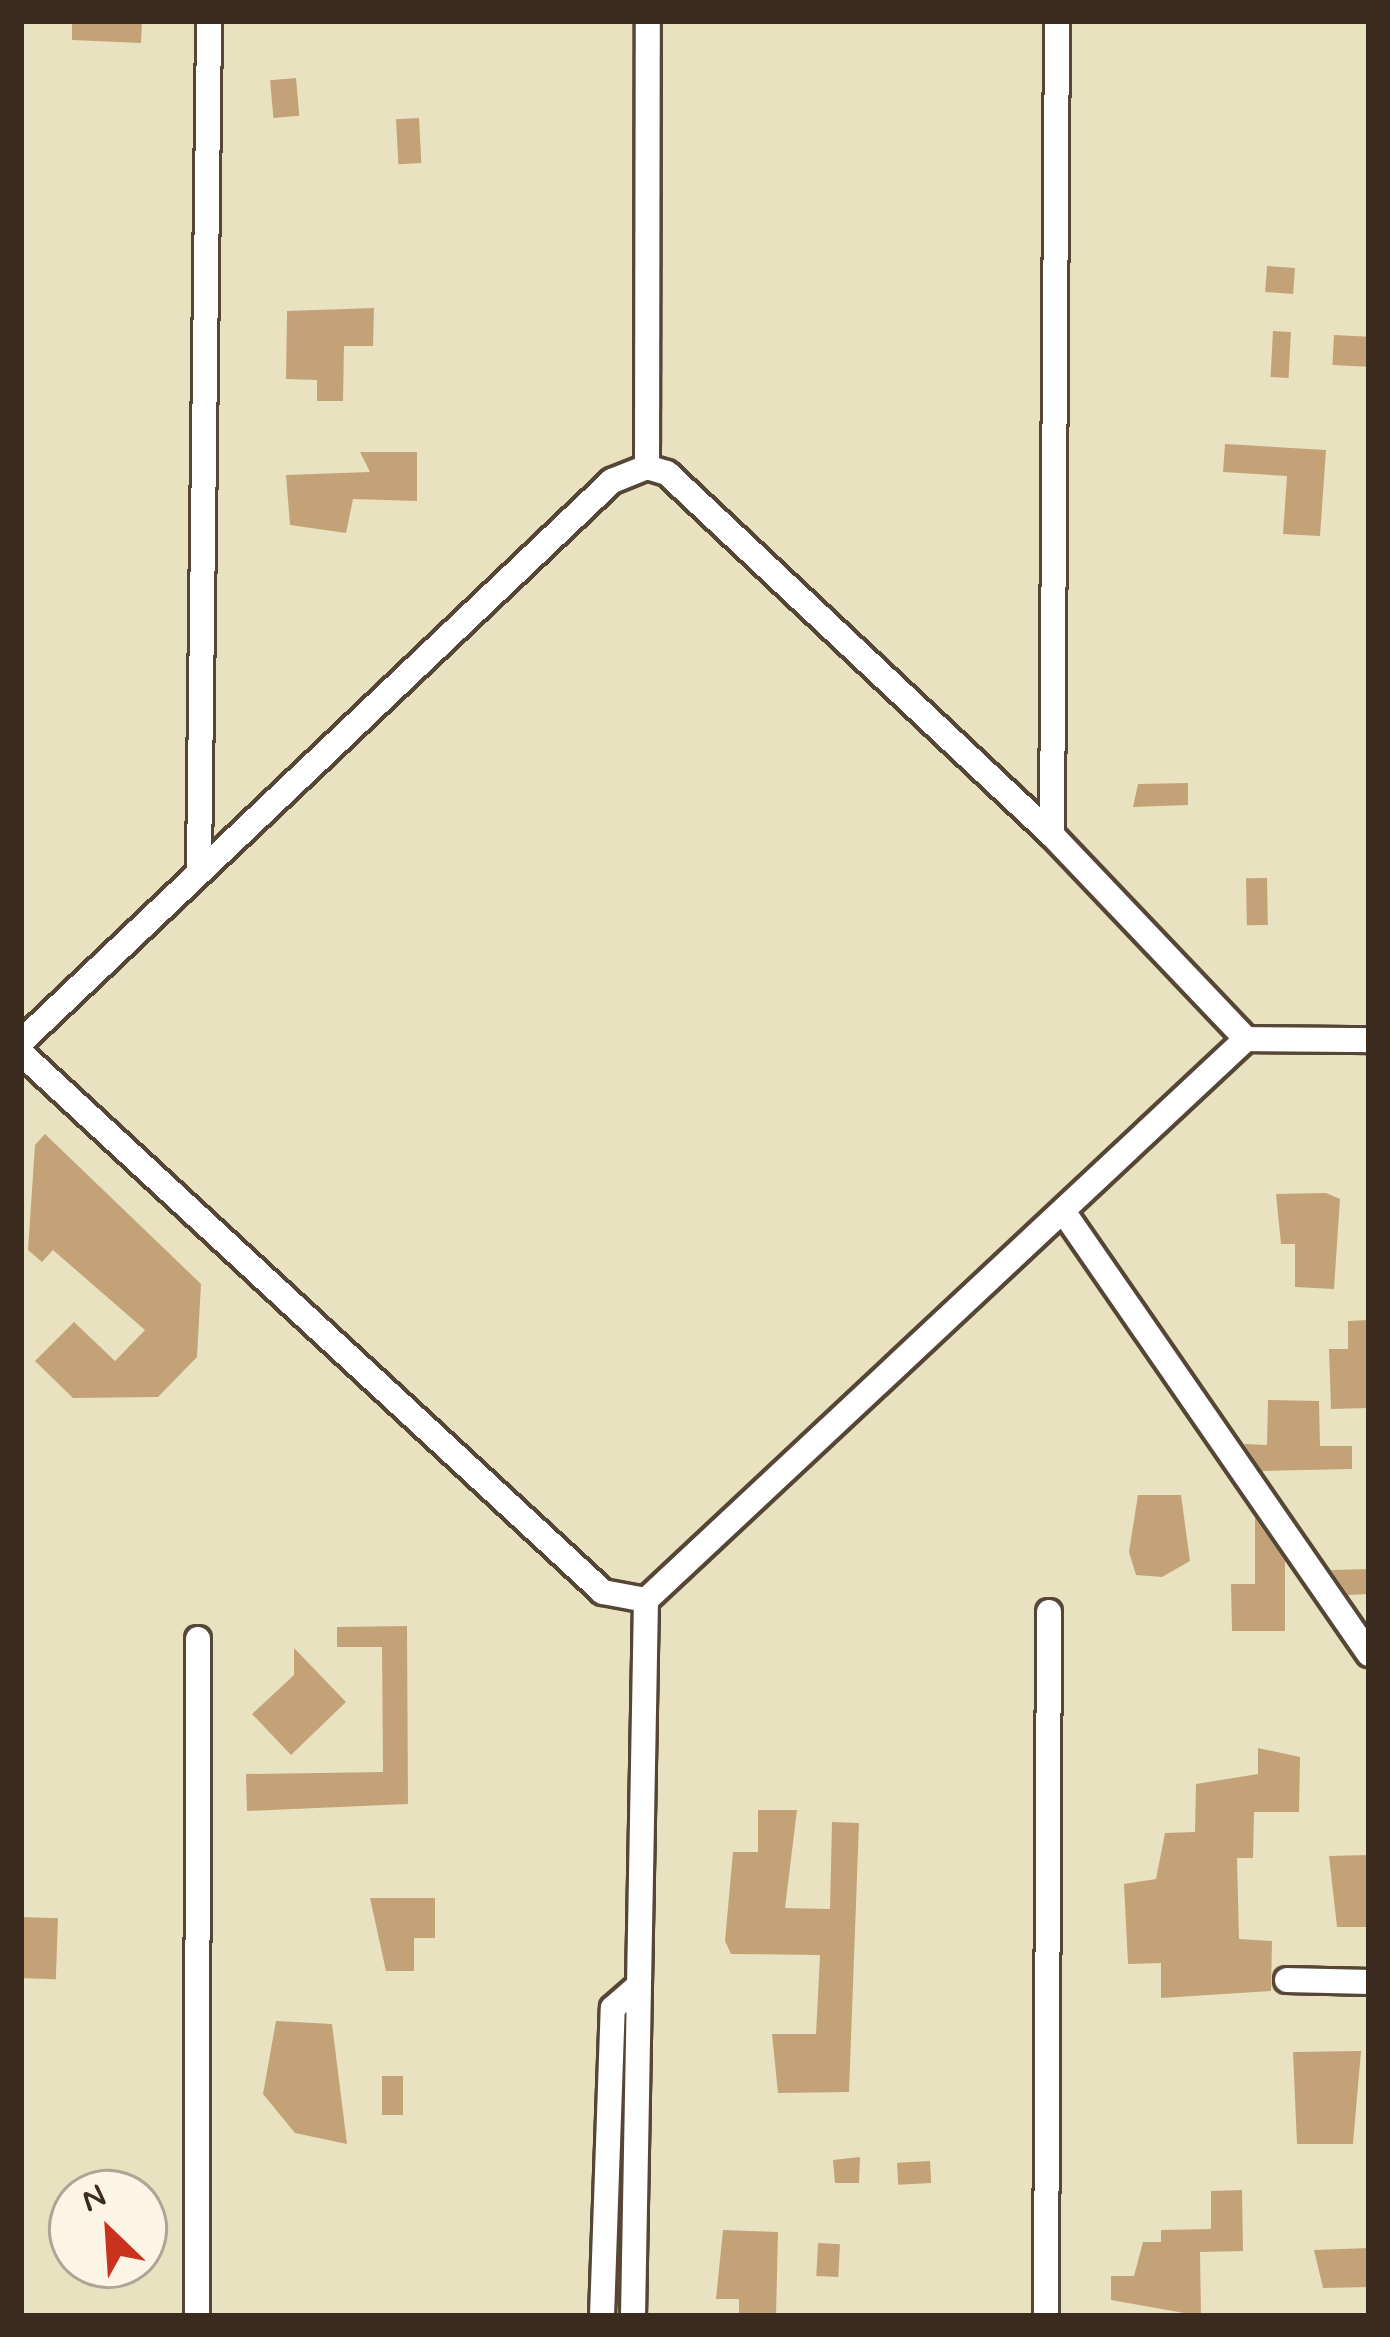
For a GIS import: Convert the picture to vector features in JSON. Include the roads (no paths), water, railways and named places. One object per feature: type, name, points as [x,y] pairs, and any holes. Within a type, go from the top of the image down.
[{"type":"street","points":[[199,868],[209,21]]},
{"type":"street","points":[[646,467],[648,21]]},
{"type":"street","points":[[1052,836],[1057,21]]},
{"type":"street","points":[[21,1042],[199,868],[612,481],[646,467],[667,473],[1052,836],[1246,1039]]},
{"type":"street","points":[[633,2316],[646,1600],[1065,1214],[1246,1039],[1369,1040]]},
{"type":"street","points":[[21,1053],[603,1592],[646,1600]]},
{"type":"street","points":[[1065,1214],[1369,1654]]},
{"type":"street","points":[[1046,2316],[1049,1612]]},
{"type":"street","points":[[196,2316],[198,1639]]},
{"type":"street","points":[[1287,1980],[1369,1982]]},
{"type":"street","points":[[602,2316],[613,2008],[638,1986]]}]
